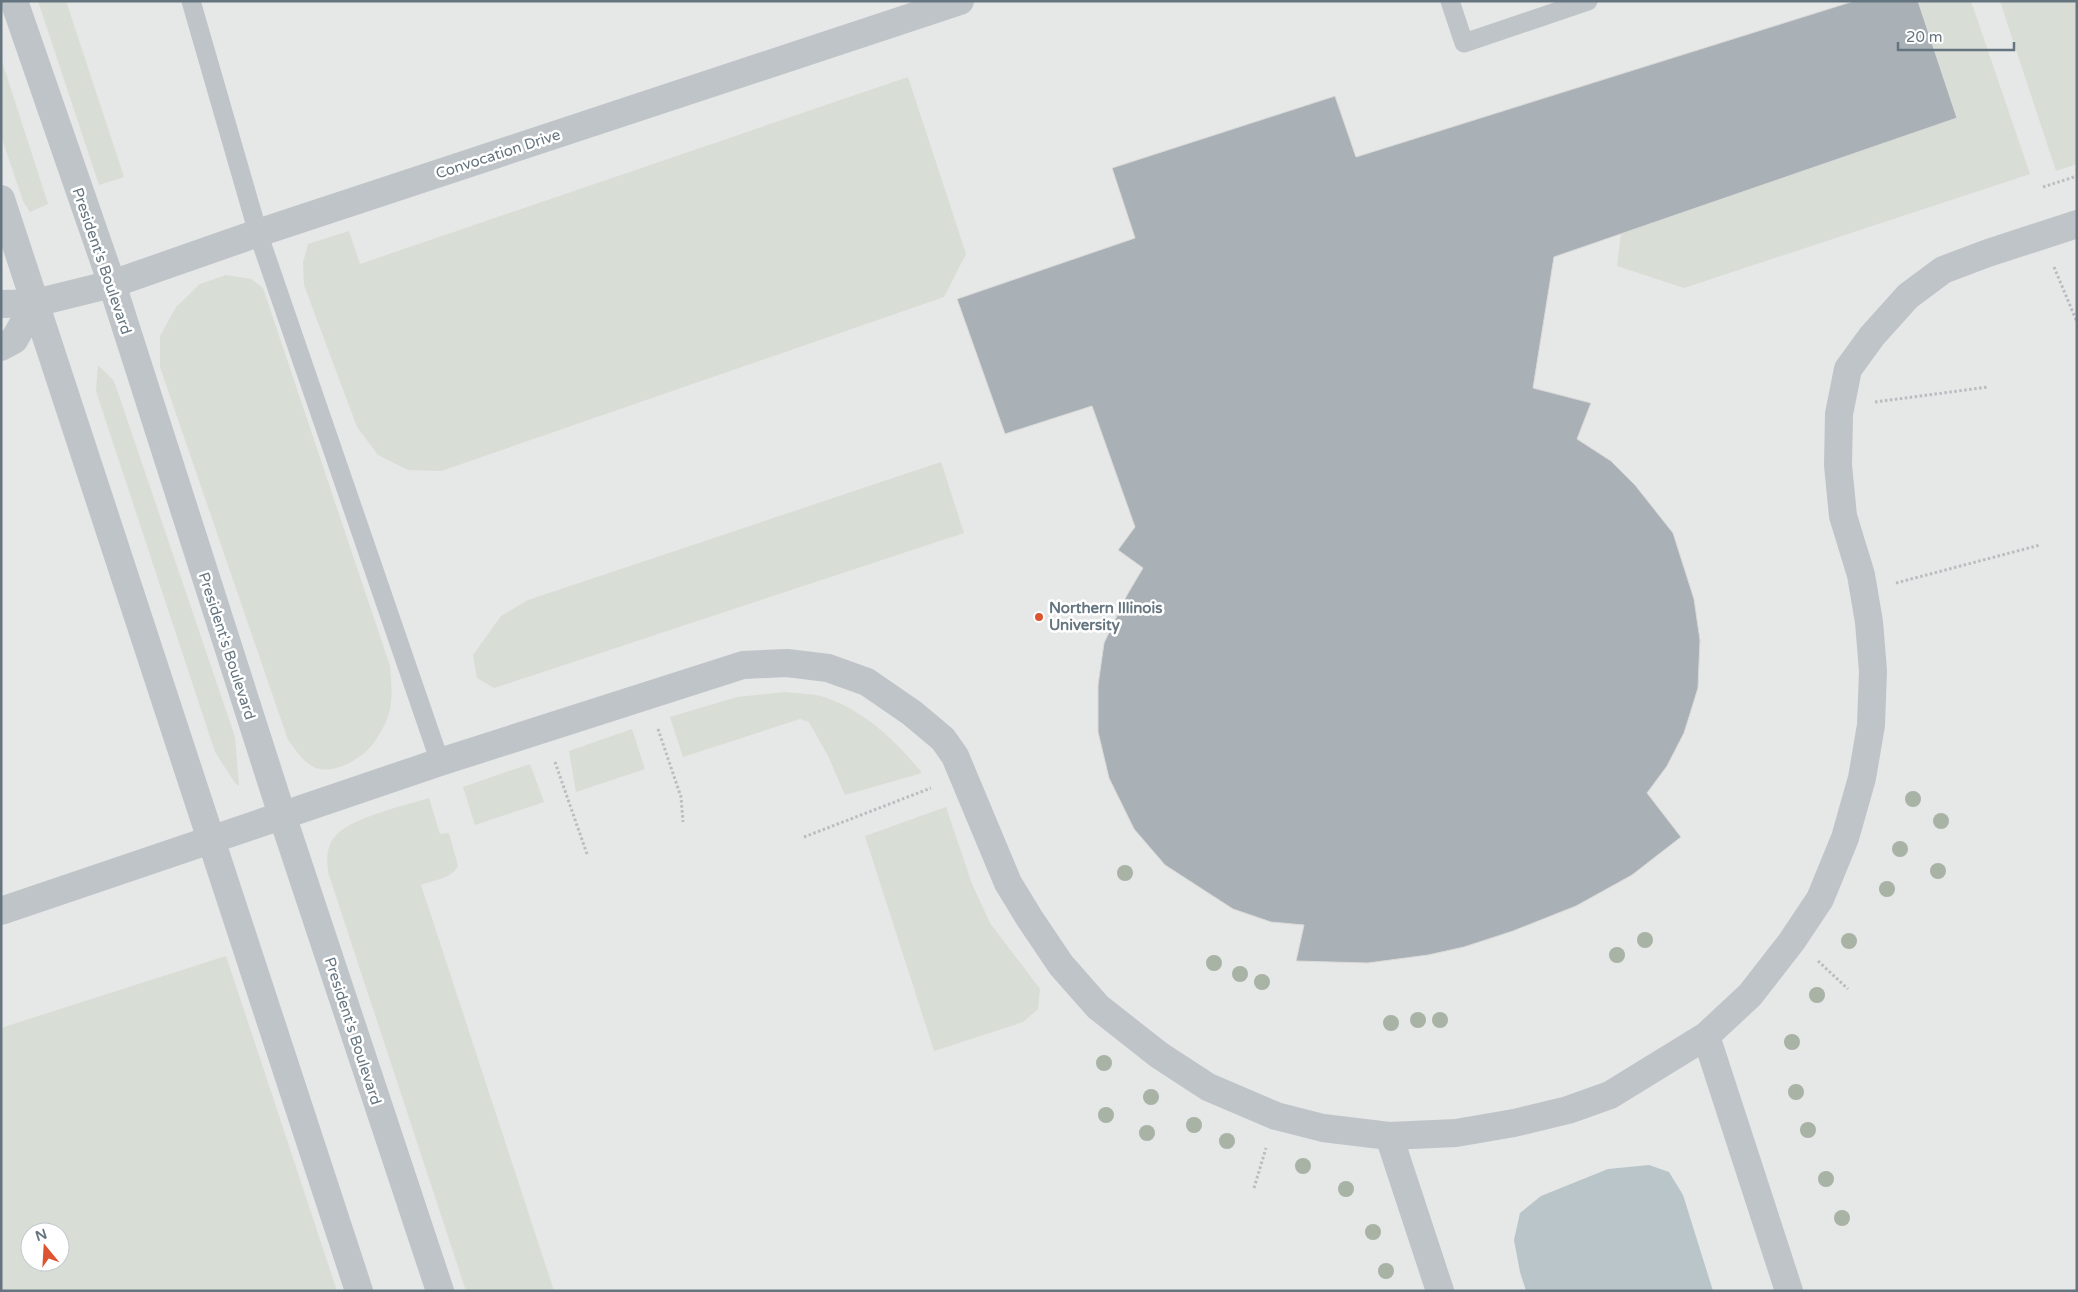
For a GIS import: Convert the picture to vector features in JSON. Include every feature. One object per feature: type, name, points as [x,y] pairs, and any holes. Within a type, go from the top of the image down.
[{"type":"street","name":"President's Boulevard","points":[[14,1],[112,284],[282,815],[440,1291]]},
{"type":"street","name":"Convocation Drive","points":[[1,304],[35,303],[112,284],[258,233],[960,1]]},
{"type":"street","points":[[1,199],[359,1291]]},
{"type":"street","points":[[1,911],[440,762],[743,665],[787,663],[828,668],[867,682],[912,713],[943,739],[955,756],[1008,883],[1061,964],[1098,1007],[1159,1055],[1208,1087],[1276,1116],[1323,1128],[1388,1136],[1456,1132],[1514,1123],[1568,1110],[1610,1095],[1706,1036],[1750,995],[1792,941],[1820,899],[1845,838],[1862,778],[1871,725],[1873,671],[1870,622],[1861,574],[1843,516],[1838,465],[1838,414],[1848,369],[1872,336],[1908,296],[1943,270],[1996,250],[2077,224]]},
{"type":"street","points":[[1,347],[14,340],[35,303]]},
{"type":"street","points":[[1706,1036],[1789,1291]]},
{"type":"street","points":[[1388,1136],[1440,1291]]},
{"type":"lane","points":[[191,1],[258,233],[440,762]]},
{"type":"lane","points":[[1450,1],[1464,43],[1588,1]]},
{"type":"path","points":[[2043,187],[2077,176]]},
{"type":"path","points":[[2052,262],[2077,322]]},
{"type":"path","points":[[1870,403],[1988,387]]},
{"type":"path","points":[[1891,584],[2040,546]]},
{"type":"path","points":[[656,723],[681,797],[683,822]]},
{"type":"path","points":[[555,761],[587,854]]},
{"type":"path","points":[[804,837],[931,788]]},
{"type":"path","points":[[1817,960],[1848,989]]},
{"type":"path","points":[[1254,1188],[1268,1143]]},
{"type":"shaded area","name":"Northern Illinois University","points":[[1,1],[2077,1],[2077,1291],[1,1291]]},
{"type":"shaded area","points":[[38,1],[66,1],[124,177],[99,185]]},
{"type":"shaded area","points":[[1918,1],[1971,1],[2030,174],[1684,288],[1617,266],[1621,233],[1957,117]]},
{"type":"shaded area","points":[[2000,1],[2077,1],[2077,164],[2056,171]]},
{"type":"shaded area","points":[[1,58],[48,204],[30,212],[23,201],[1,136]]},
{"type":"shaded area","points":[[908,77],[966,254],[944,297],[441,471],[408,470],[378,455],[357,427],[304,285],[303,263],[308,244],[349,231],[360,264]]},
{"type":"shaded area","points":[[226,275],[251,279],[263,288],[390,666],[391,706],[382,729],[374,742],[361,756],[337,768],[321,769],[310,765],[288,740],[160,367],[160,336],[176,307],[200,284]]},
{"type":"shaded area","points":[[98,365],[114,381],[235,737],[239,786],[235,783],[215,752],[96,391]]},
{"type":"shaded area","points":[[941,462],[964,533],[494,688],[477,678],[473,655],[501,616],[528,600]]},
{"type":"shaded area","points":[[785,692],[822,696],[855,712],[891,739],[922,773],[845,795],[829,758],[809,722],[800,719],[683,757],[670,717],[737,697]]},
{"type":"shaded area","points":[[632,729],[645,769],[576,792],[569,751]]},
{"type":"shaded area","points":[[530,764],[544,802],[475,825],[463,787]]},
{"type":"shaded area","points":[[429,798],[440,834],[449,833],[458,866],[451,874],[421,885],[554,1291],[466,1291],[328,872],[327,859],[329,847],[333,839],[340,832],[363,819]]},
{"type":"shaded area","points":[[946,807],[972,884],[990,923],[1040,989],[1038,1009],[1023,1022],[934,1051],[865,836]]},
{"type":"shaded area","points":[[226,956],[337,1291],[1,1291],[1,1028]]},
{"type":"shaded area","points":[[1649,1165],[1669,1172],[1683,1195],[1713,1291],[1526,1291],[1514,1240],[1520,1213],[1541,1196],[1608,1169]]},
{"type":"building","points":[[1854,1],[1918,1],[1957,118],[1554,257],[1533,388],[1591,403],[1577,439],[1611,461],[1635,485],[1673,533],[1694,599],[1700,640],[1698,688],[1684,733],[1667,766],[1647,793],[1681,837],[1632,875],[1576,906],[1513,931],[1464,947],[1428,955],[1368,963],[1296,961],[1304,925],[1271,922],[1233,909],[1165,865],[1134,829],[1109,778],[1098,732],[1098,685],[1104,643],[1127,595],[1143,568],[1118,550],[1135,527],[1092,406],[1005,434],[957,299],[1135,238],[1112,168],[1335,96],[1356,157]]},
{"type":"place","name":"Northern Illinois University","points":[[1039,617]]}]
